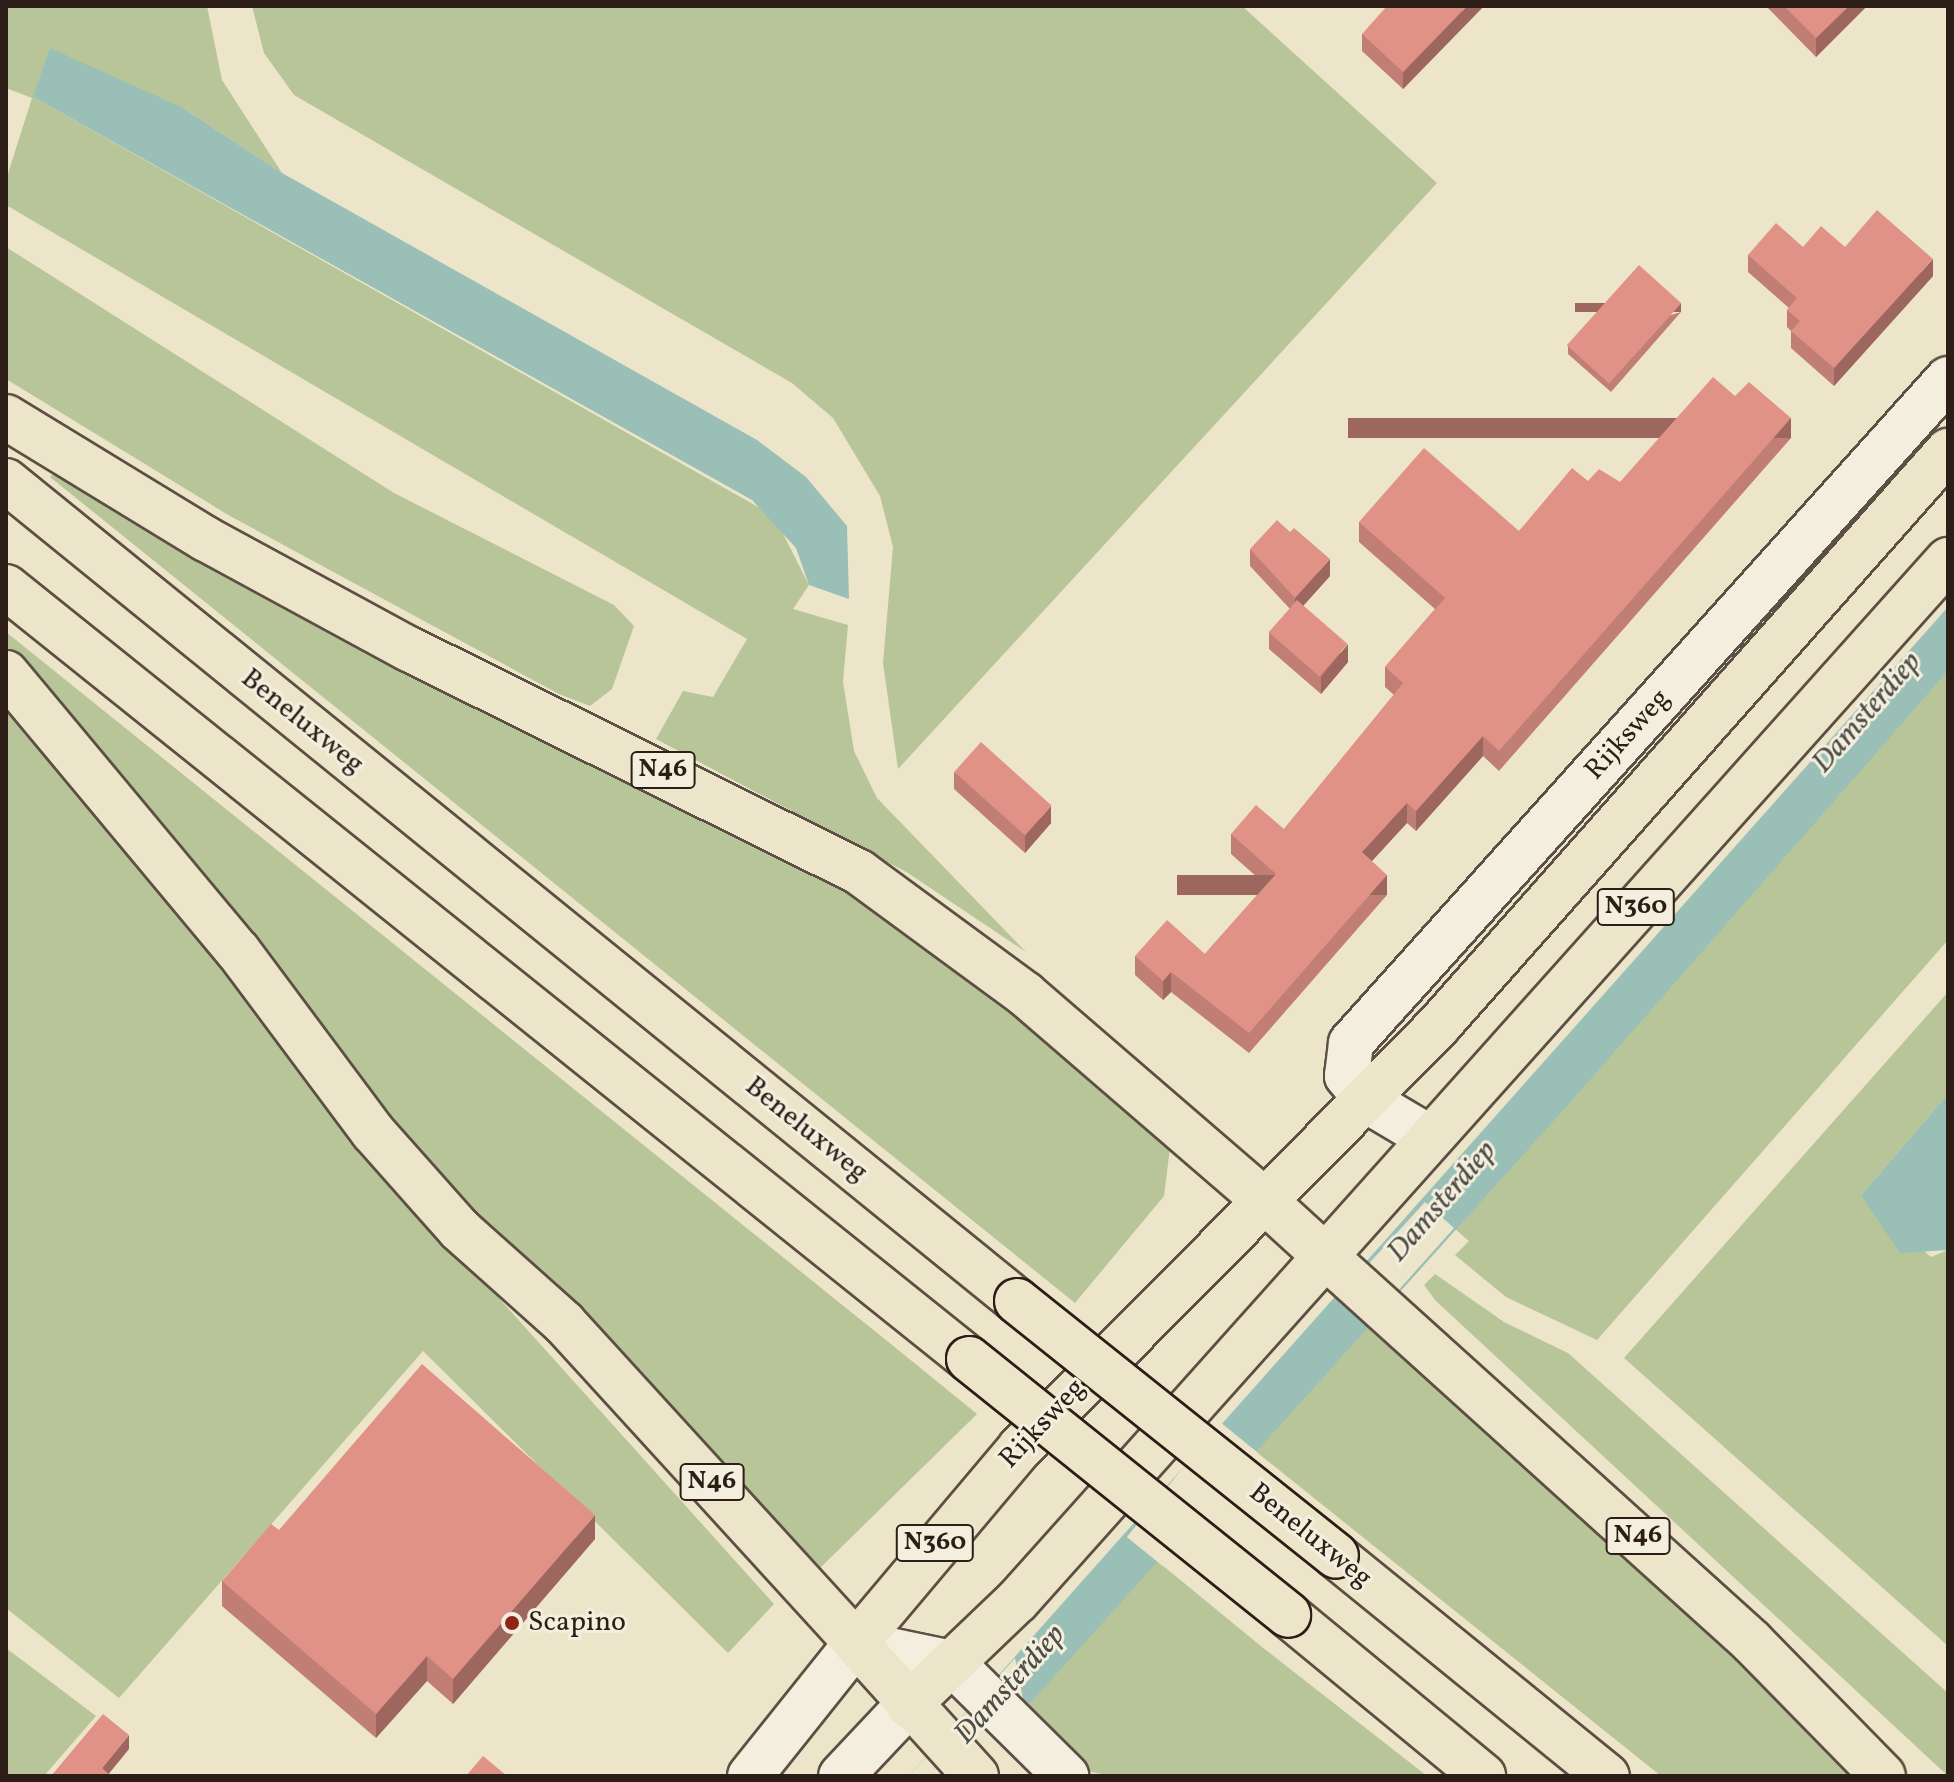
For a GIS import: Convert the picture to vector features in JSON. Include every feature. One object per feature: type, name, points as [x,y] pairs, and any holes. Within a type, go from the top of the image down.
[{"type":"main road","name":"N46","points":[[6,417],[206,539],[409,649],[859,872],[1025,994],[1267,1203],[1752,1642],[1883,1776]]},
{"type":"main road","name":"Rijksweg","points":[[856,1643],[1020,1448],[1267,1203],[1366,1100],[1948,451]]},
{"type":"main road","name":"Beneluxweg","points":[[6,481],[1607,1776]]},
{"type":"main road","name":"N360","points":[[908,1705],[1354,1281],[1430,1138],[1948,560]]},
{"type":"main road","points":[[6,587],[1288,1615],[1483,1776]]},
{"type":"main road","name":"N46","points":[[6,673],[219,927],[373,1132],[459,1229],[564,1323],[856,1643]]},
{"type":"main road","points":[[856,1643],[961,1762]]},
{"type":"street","name":"Rijksweg","points":[[1366,1100],[1347,1076],[1351,1043],[1948,379]]},
{"type":"street","points":[[1366,1100],[1430,1138]]},
{"type":"street","name":"Rijksweg","points":[[750,1776],[856,1643]]},
{"type":"street","points":[[856,1643],[952,1663],[996,1710],[1066,1776]]},
{"type":"street","name":"N360","points":[[841,1776],[908,1705]]},
{"type":"green space","points":[[6,6],[207,6],[222,80],[282,173],[183,108],[33,97],[774,516],[809,585],[793,609],[848,625],[843,682],[854,751],[877,798],[1026,952],[908,873],[656,739],[683,691],[713,697],[747,639],[6,205],[6,180],[32,98],[6,88]]},
{"type":"green space","points":[[252,6],[1242,6],[1437,183],[898,769],[883,663],[893,547],[880,496],[833,418],[792,383],[294,95],[264,53]]},
{"type":"green space","points":[[6,247],[394,493],[614,605],[634,626],[612,689],[590,706],[559,694],[230,516],[6,379]]},
{"type":"green space","points":[[61,467],[313,616],[927,935],[1170,1148],[1164,1196],[1075,1303],[50,477]]},
{"type":"green space","points":[[6,632],[977,1414],[816,1572],[415,1157],[93,748],[6,650]]},
{"type":"green space","points":[[1948,671],[1948,940],[1597,1340],[1506,1297],[1455,1255],[1469,1241],[1454,1228]]},
{"type":"green space","points":[[6,698],[399,1187],[774,1604],[728,1653],[423,1351],[119,1698],[6,1608]]},
{"type":"green space","points":[[1948,992],[1948,1094],[1861,1195],[1931,1257],[1948,1250],[1948,1646],[1624,1358]]},
{"type":"green space","points":[[1435,1274],[1504,1322],[1568,1353],[1948,1693],[1948,1776],[1436,1301],[1424,1285]]},
{"type":"green space","points":[[1371,1321],[1866,1776],[1661,1776],[1254,1450]]},
{"type":"green space","points":[[1156,1560],[1427,1776],[1111,1776],[1082,1770],[1025,1709]]},
{"type":"green space","points":[[6,1648],[96,1716],[44,1776],[6,1776]]},
{"type":"water","points":[[50,48],[183,108],[282,173],[757,440],[806,477],[847,526],[849,599],[809,585],[796,548],[752,500],[33,97]]},
{"type":"water","name":"Damsterdiep","points":[[1948,607],[1948,671],[1567,1106],[1025,1709],[909,1776]]},
{"type":"water","points":[[1948,1094],[1948,1250],[1900,1253],[1861,1195]]},
{"type":"pier","points":[[1425,1202],[1454,1228],[1371,1321],[1353,1281]]},
{"type":"pier","points":[[1220,1422],[1257,1452],[1164,1567],[1127,1537]]},
{"type":"pier","points":[[1015,1658],[1025,1709],[963,1776],[909,1776]]},
{"type":"building","points":[[1387,6],[1467,6],[1403,72],[1362,34]]},
{"type":"building","points":[[1784,6],[1849,6],[1816,38]]},
{"type":"building","points":[[1877,210],[1933,259],[1834,368],[1791,331],[1800,321],[1787,310],[1797,298],[1748,255],[1776,223],[1803,247],[1821,226],[1845,247]]},
{"type":"building","points":[[1639,265],[1681,303],[1609,383],[1567,345]]},
{"type":"building","points":[[1713,377],[1735,396],[1749,382],[1791,418],[1499,751],[1483,736],[1416,811],[1407,803],[1362,852],[1387,875],[1249,1033],[1171,972],[1163,981],[1135,956],[1167,920],[1205,954],[1276,874],[1231,834],[1256,805],[1284,829],[1403,683],[1385,667],[1445,598],[1359,522],[1424,448],[1519,531],[1572,468],[1588,481],[1599,469],[1620,482]]},
{"type":"building","points":[[1277,520],[1290,532],[1294,528],[1330,559],[1295,598],[1250,549]]},
{"type":"building","points":[[1297,600],[1348,644],[1319,676],[1269,632]]},
{"type":"building","points":[[981,742],[1052,806],[1025,835],[954,772]]},
{"type":"building","points":[[422,1364],[595,1515],[453,1679],[427,1656],[376,1714],[222,1581],[271,1524],[279,1530]]},
{"type":"building","points":[[103,1714],[129,1735],[102,1768],[111,1776],[51,1776]]},
{"type":"building","points":[[483,1756],[507,1776],[466,1776]]},
{"type":"place","name":"Scapino","points":[[512,1623]]}]
